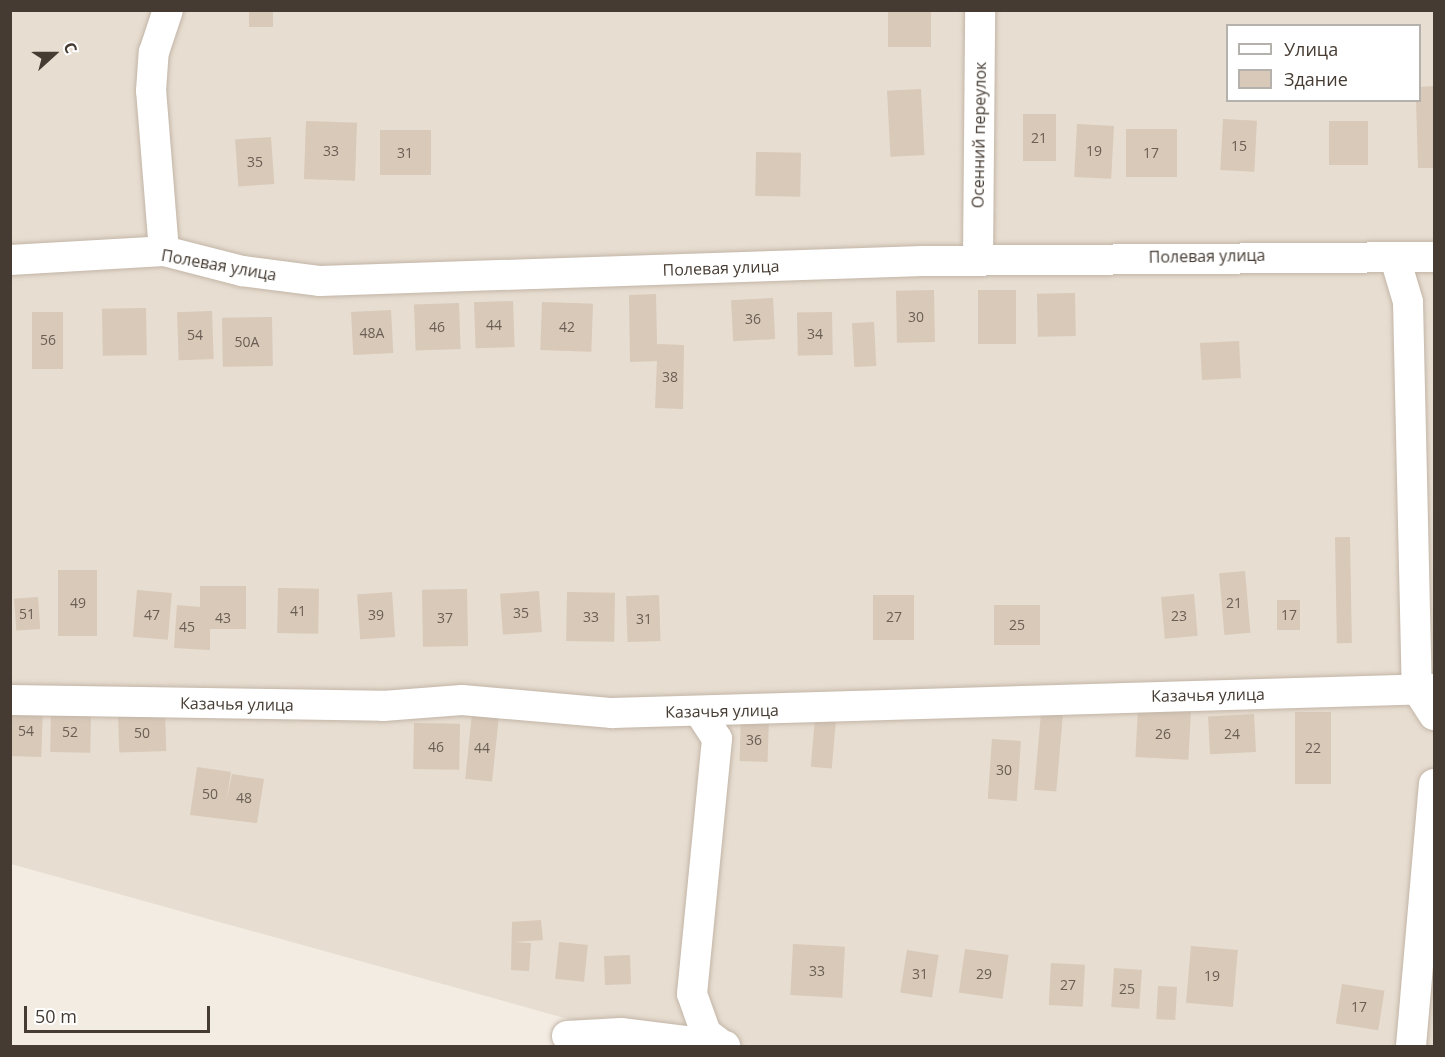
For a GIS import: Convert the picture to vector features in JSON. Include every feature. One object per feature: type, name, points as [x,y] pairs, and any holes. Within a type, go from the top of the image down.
[{"type":"street","points":[[164,251],[151,91],[154,52],[168,10]]},
{"type":"street","name":"Осенний переулок","points":[[978,260],[980,10]]},
{"type":"street","name":"Полевая улица","points":[[10,260],[164,251],[242,272],[320,281],[978,260],[1329,254],[1395,258],[1434,257]]},
{"type":"street","points":[[1395,258],[1408,302],[1426,689],[1434,715]]},
{"type":"street","name":"Казачья улица","points":[[10,700],[383,706],[462,700],[612,713],[1426,689]]},
{"type":"street","points":[[699,711],[717,739],[692,994],[706,1033],[724,1046]]},
{"type":"street","points":[[1411,1047],[1434,784]]},
{"type":"street","points":[[567,1036],[621,1033],[724,1046]]},
{"type":"shaded area","points":[[10,11],[1434,11],[1434,1046],[665,1046],[11,864]]},
{"type":"building","points":[[249,10],[273,10],[273,27],[249,27]]},
{"type":"building","points":[[888,10],[931,10],[931,47],[888,47]]},
{"type":"building","points":[[1433,86],[1434,168],[1418,168],[1416,102],[1421,102],[1421,87]]},
{"type":"building","points":[[921,89],[924,155],[891,157],[887,91]]},
{"type":"building","points":[[1023,114],[1056,114],[1056,161],[1023,161]]},
{"type":"building","points":[[1223,119],[1257,121],[1254,172],[1220,170]]},
{"type":"building","points":[[306,121],[357,123],[355,181],[304,179]]},
{"type":"building","points":[[1329,121],[1368,121],[1368,165],[1329,165]]},
{"type":"building","points":[[1077,124],[1114,126],[1111,179],[1074,177]]},
{"type":"building","points":[[1126,129],[1177,129],[1177,177],[1126,177]]},
{"type":"building","points":[[380,130],[431,130],[431,175],[380,175]]},
{"type":"building","points":[[271,137],[274,184],[238,186],[235,140]]},
{"type":"building","points":[[756,152],[801,153],[800,197],[755,196]]},
{"type":"building","points":[[934,290],[935,342],[897,343],[896,291]]},
{"type":"building","points":[[978,290],[1016,290],[1016,344],[978,344]]},
{"type":"building","points":[[1075,293],[1076,336],[1038,337],[1037,294]]},
{"type":"building","points":[[656,294],[657,344],[684,345],[683,409],[655,408],[657,361],[630,362],[629,295]]},
{"type":"building","points":[[773,298],[775,339],[733,341],[731,300]]},
{"type":"building","points":[[513,301],[515,347],[476,348],[474,302]]},
{"type":"building","points":[[542,302],[593,304],[591,352],[540,350]]},
{"type":"building","points":[[459,303],[461,349],[416,351],[414,305]]},
{"type":"building","points":[[146,308],[147,355],[103,356],[102,309]]},
{"type":"building","points":[[391,310],[393,353],[353,355],[351,312]]},
{"type":"building","points":[[212,311],[214,359],[179,360],[177,312]]},
{"type":"building","points":[[32,312],[63,312],[63,369],[32,369]]},
{"type":"building","points":[[832,312],[833,355],[798,356],[797,313]]},
{"type":"building","points":[[272,317],[273,366],[223,367],[222,318]]},
{"type":"building","points":[[874,322],[876,366],[854,367],[852,323]]},
{"type":"building","points":[[1239,341],[1241,378],[1202,380],[1200,343]]},
{"type":"building","points":[[1335,537],[1350,537],[1352,643],[1337,643]]},
{"type":"building","points":[[58,570],[97,570],[97,636],[58,636]]},
{"type":"building","points":[[1245,571],[1250,633],[1225,635],[1219,573]]},
{"type":"building","points":[[200,586],[246,586],[246,629],[210,629],[210,650],[174,648],[177,605],[200,607]]},
{"type":"building","points":[[278,588],[319,589],[318,634],[277,633]]},
{"type":"building","points":[[467,589],[468,646],[423,647],[422,590]]},
{"type":"building","points":[[137,590],[172,593],[168,640],[133,637]]},
{"type":"building","points":[[539,591],[542,632],[503,635],[500,594]]},
{"type":"building","points":[[392,592],[395,637],[360,639],[357,594]]},
{"type":"building","points":[[567,592],[615,593],[614,642],[566,641]]},
{"type":"building","points":[[1194,594],[1198,636],[1165,639],[1161,597]]},
{"type":"building","points":[[659,595],[661,641],[628,642],[626,596]]},
{"type":"building","points":[[873,595],[914,595],[914,640],[873,640]]},
{"type":"building","points":[[38,597],[40,629],[16,631],[14,599]]},
{"type":"building","points":[[1277,600],[1300,600],[1300,630],[1277,630]]},
{"type":"building","points":[[994,605],[1040,605],[1040,645],[994,645]]},
{"type":"building","points":[[10,706],[43,707],[41,757],[10,756]]},
{"type":"building","points":[[816,707],[837,709],[832,769],[811,767]]},
{"type":"building","points":[[1138,708],[1191,711],[1188,760],[1135,757]]},
{"type":"building","points":[[51,710],[91,711],[90,753],[50,752]]},
{"type":"building","points":[[1295,712],[1331,712],[1331,784],[1295,784]]},
{"type":"building","points":[[1041,713],[1063,715],[1056,792],[1034,790]]},
{"type":"building","points":[[165,714],[166,751],[119,753],[118,716]]},
{"type":"building","points":[[472,714],[499,717],[492,781],[465,779]]},
{"type":"building","points":[[1254,714],[1256,752],[1210,754],[1208,716]]},
{"type":"building","points":[[741,718],[769,719],[767,762],[739,761]]},
{"type":"building","points":[[414,723],[460,724],[459,770],[413,769]]},
{"type":"building","points":[[992,739],[1021,741],[1017,801],[988,799]]},
{"type":"building","points":[[197,767],[231,772],[226,803],[232,774],[264,779],[257,823],[190,815]]},
{"type":"building","points":[[541,920],[543,940],[513,942],[531,943],[529,971],[511,970],[512,922]]},
{"type":"building","points":[[559,942],[588,945],[584,982],[555,979]]},
{"type":"building","points":[[793,944],[845,947],[842,998],[790,995]]},
{"type":"building","points":[[1191,946],[1238,950],[1233,1007],[1186,1003]]},
{"type":"building","points":[[965,949],[1009,955],[1002,999],[959,993]]},
{"type":"building","points":[[907,950],[939,955],[932,997],[900,992]]},
{"type":"building","points":[[630,955],[631,984],[605,985],[604,956]]},
{"type":"building","points":[[1051,963],[1085,965],[1083,1007],[1049,1005]]},
{"type":"building","points":[[1114,968],[1142,970],[1139,1009],[1111,1007]]},
{"type":"building","points":[[1342,984],[1384,991],[1378,1030],[1336,1024]]},
{"type":"building","points":[[1158,986],[1177,987],[1175,1020],[1156,1019]]}]
